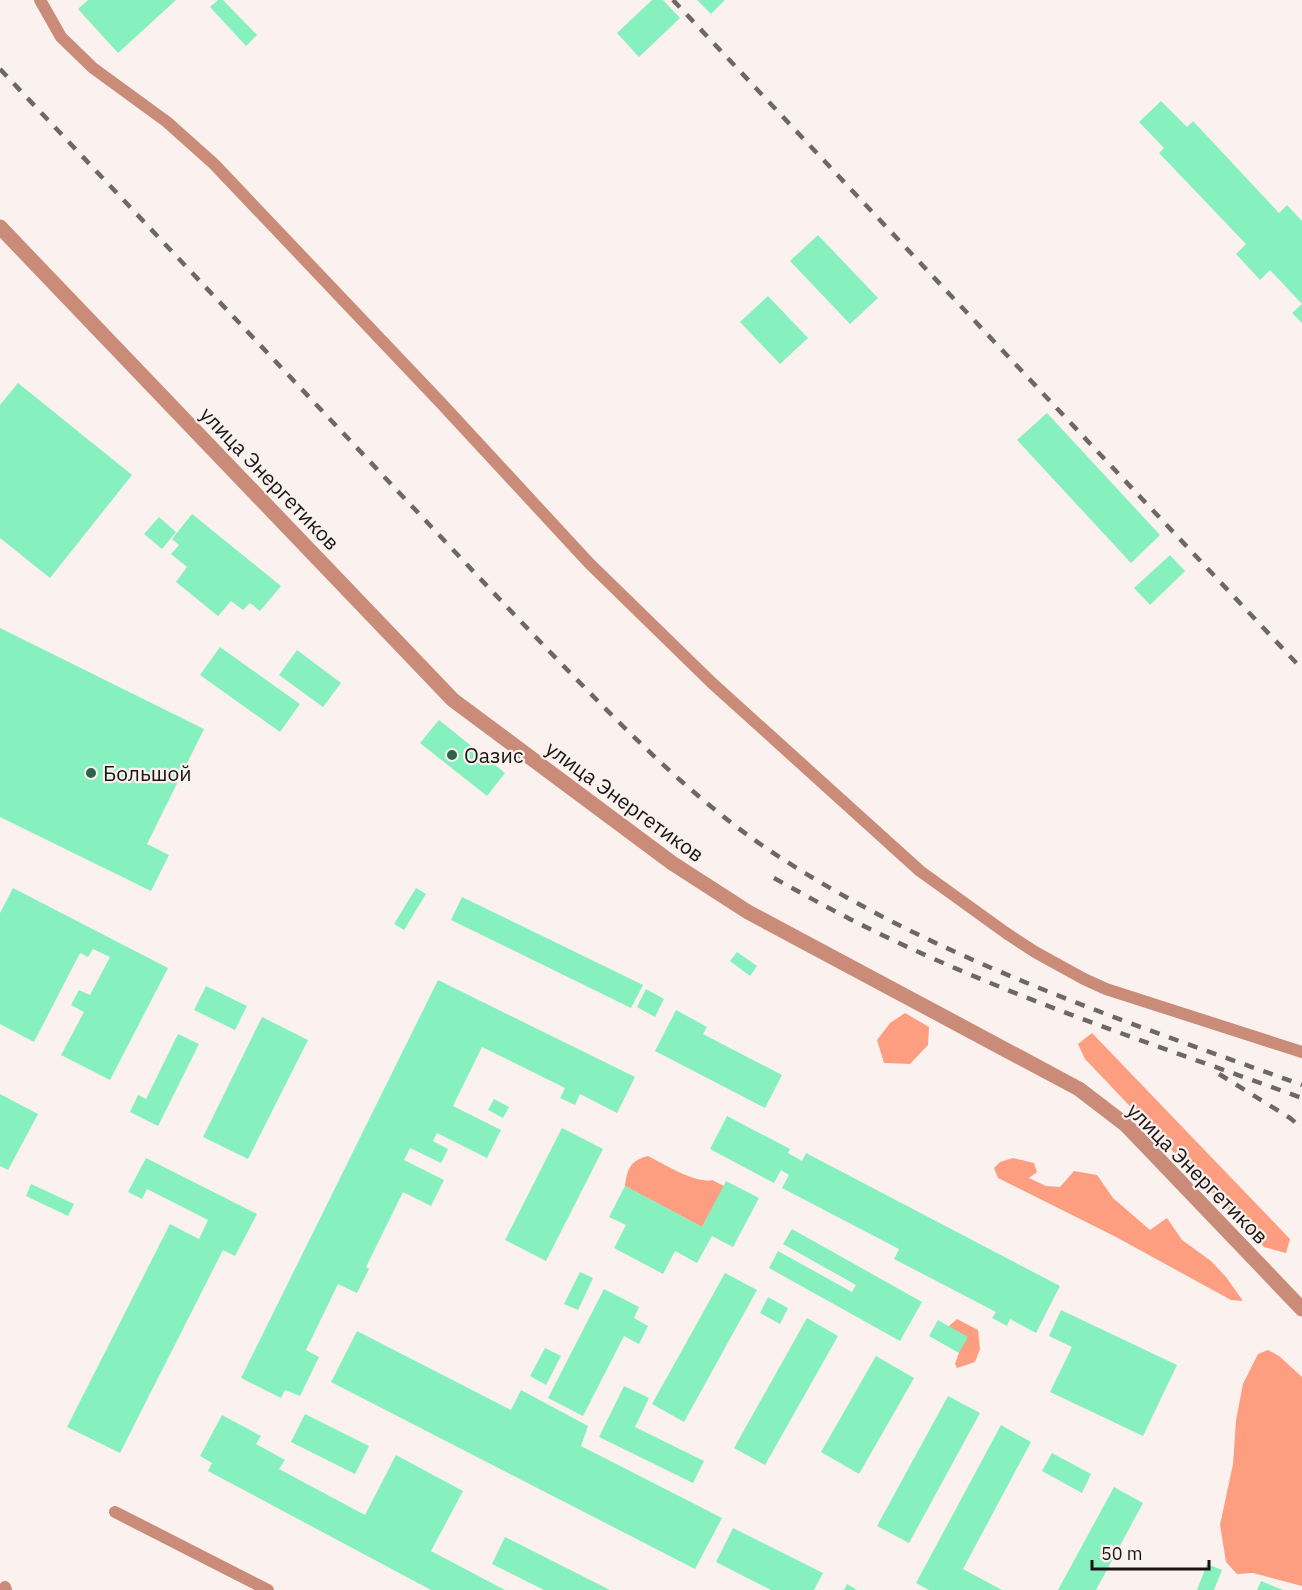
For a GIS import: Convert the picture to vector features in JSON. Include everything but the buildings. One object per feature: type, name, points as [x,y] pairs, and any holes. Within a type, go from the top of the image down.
[{"type":"street","points":[[40,0],[61,37],[93,68],[167,122],[214,164],[589,563],[712,683],[920,871],[1006,933],[1084,979],[1106,989],[1302,1052]]},
{"type":"street","name":"улица Энергетиков","points":[[0,227],[453,700],[672,863],[748,912],[1079,1089],[1126,1125],[1302,1309]]},
{"type":"street","points":[[115,1512],[267,1590]]},
{"type":"shaded area","points":[[905,1013],[929,1027],[928,1045],[910,1064],[884,1063],[877,1040],[890,1023]]},
{"type":"shaded area","points":[[1092,1033],[1290,1239],[1286,1253],[1264,1247],[1085,1059],[1078,1044]]},
{"type":"shaded area","points":[[648,1156],[689,1176],[712,1180],[724,1186],[702,1227],[625,1186],[630,1166],[637,1160]]},
{"type":"shaded area","points":[[1013,1158],[1034,1163],[1037,1172],[1029,1178],[1046,1186],[1060,1187],[1074,1171],[1097,1175],[1113,1198],[1150,1230],[1167,1218],[1182,1240],[1211,1261],[1243,1301],[1231,1300],[1116,1237],[998,1178],[994,1168],[1000,1162]]},
{"type":"shaded area","points":[[957,1319],[978,1330],[980,1349],[975,1362],[957,1368],[955,1364],[959,1353],[949,1326]]},
{"type":"shaded area","points":[[1268,1350],[1279,1356],[1302,1377],[1302,1586],[1253,1573],[1237,1574],[1226,1562],[1220,1525],[1233,1464],[1236,1420],[1243,1384],[1258,1354]]},
{"type":"railway","points":[[673,0],[1302,669]]},
{"type":"railway","points":[[0,69],[568,670],[671,772],[739,829],[825,885],[956,953],[1094,1009],[1302,1085]]},
{"type":"railway","points":[[774,878],[883,935],[998,986],[1302,1098]]},
{"type":"railway","points":[[1219,1074],[1290,1118],[1302,1128]]},
{"type":"place","name":"Оазис","points":[[452,755]]},
{"type":"place","name":"Большой","points":[[91,773]]}]
